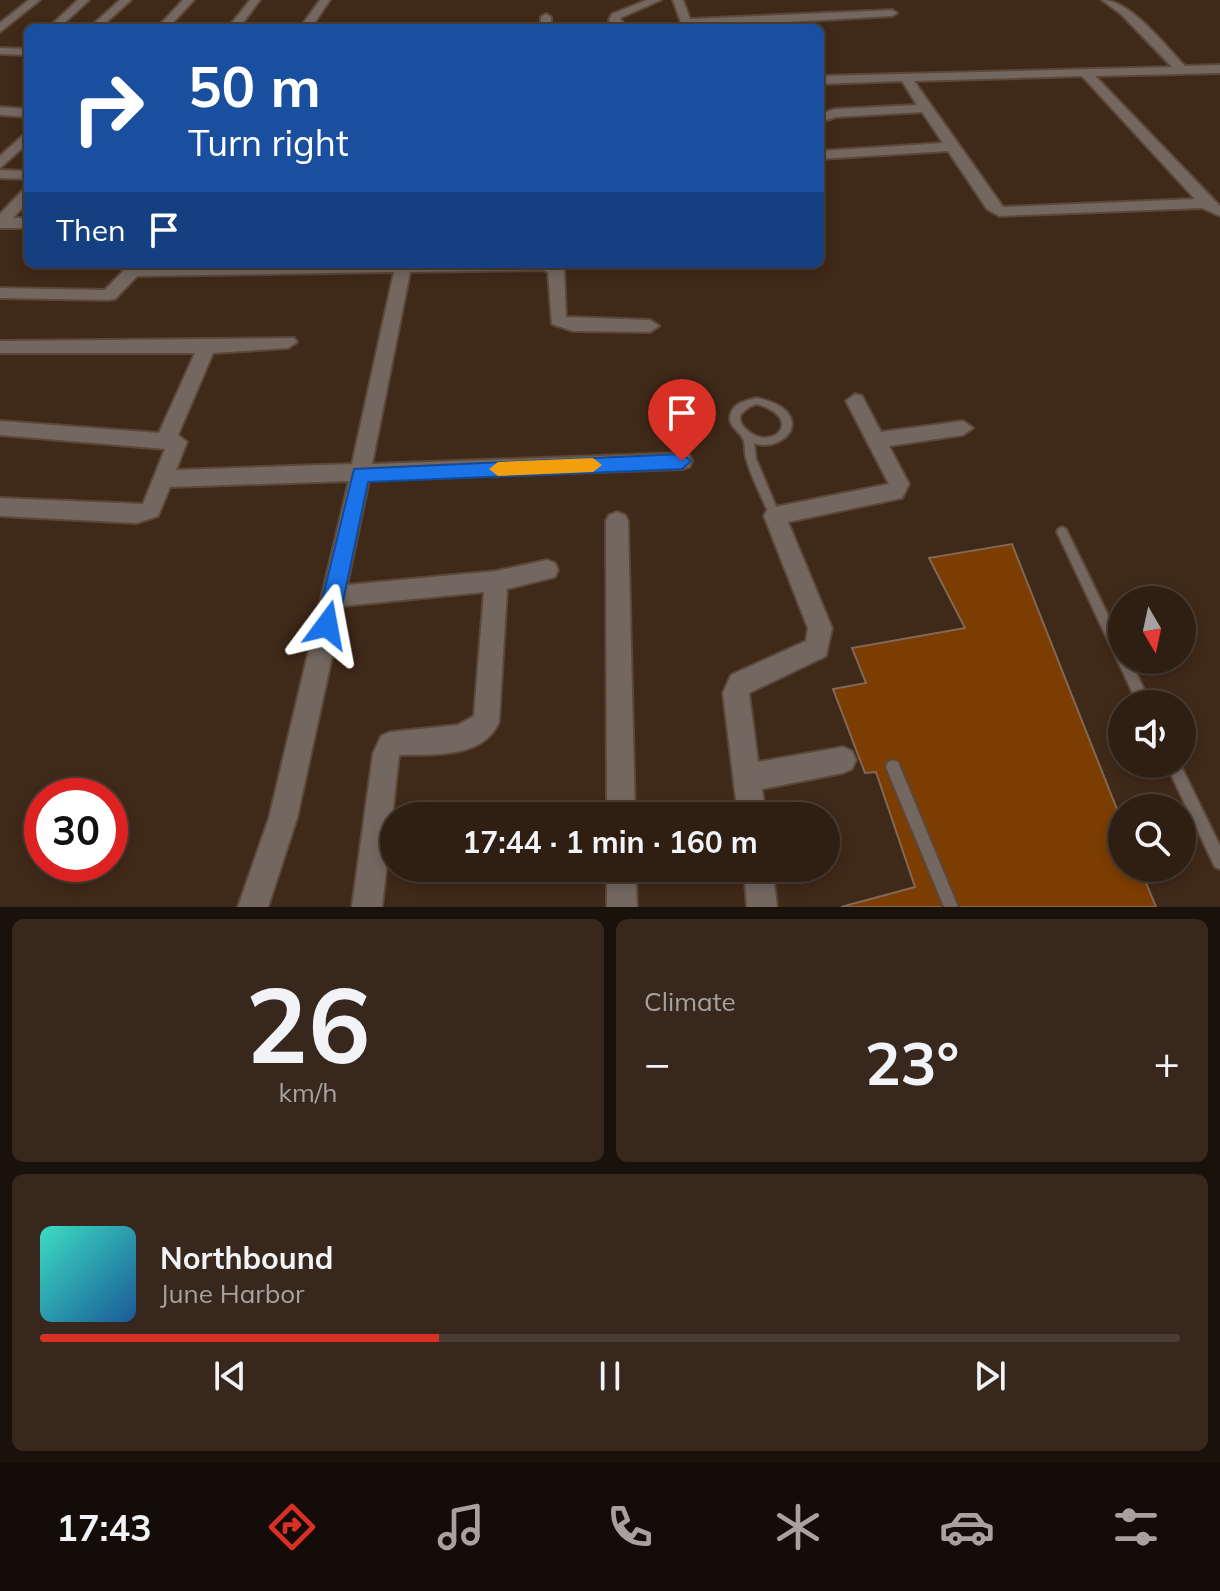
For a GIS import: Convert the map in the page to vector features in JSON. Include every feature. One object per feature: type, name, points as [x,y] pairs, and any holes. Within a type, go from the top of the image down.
[{"type":"street","points":[[0,29],[35,0]]},
{"type":"street","points":[[57,24],[84,0]]},
{"type":"street","points":[[99,24],[126,0]]},
{"type":"street","points":[[166,24],[189,0]]},
{"type":"street","points":[[236,24],[255,0]]},
{"type":"street","points":[[308,24],[325,0]]},
{"type":"street","points":[[618,24],[614,20],[616,16],[656,0]]},
{"type":"street","points":[[678,0],[687,24]]},
{"type":"street","points":[[1107,0],[1125,12],[1181,69]]},
{"type":"street","points":[[704,24],[892,13]]},
{"type":"street","points":[[0,51],[24,51]]},
{"type":"street","points":[[824,80],[1220,69]]},
{"type":"street","points":[[1084,71],[1207,203],[1220,212]]},
{"type":"street","points":[[905,77],[999,212],[1207,203]]},
{"type":"street","points":[[824,117],[835,113],[927,108]]},
{"type":"street","points":[[0,111],[24,113]]},
{"type":"street","points":[[0,164],[24,139]]},
{"type":"street","points":[[824,155],[951,147]]},
{"type":"street","points":[[0,174],[24,175]]},
{"type":"street","points":[[0,222],[24,197]]},
{"type":"street","points":[[0,222],[24,223]]},
{"type":"street","points":[[0,293],[112,295],[133,271],[230,268]]},
{"type":"street","points":[[253,907],[283,818],[403,268]]},
{"type":"street","points":[[552,268],[556,270],[558,320],[573,325],[650,326]]},
{"type":"street","points":[[0,347],[207,347],[288,342]]},
{"type":"street","points":[[166,439],[207,347]]},
{"type":"street","points":[[750,802],[735,702],[740,684],[817,648],[820,628],[775,516],[895,492],[899,484],[855,401]]},
{"type":"street","points":[[0,428],[36,434],[177,442],[151,510],[137,514],[0,507]]},
{"type":"street","points":[[876,440],[963,428]]},
{"type":"street","points":[[164,479],[360,475],[682,461]]},
{"type":"street","points":[[617,521],[621,802]]},
{"type":"street","points":[[333,597],[496,581],[547,570]]},
{"type":"street","points":[[367,907],[386,754],[390,745],[470,737],[486,722],[496,581]]},
{"type":"street","points":[[747,778],[843,760]]},
{"type":"street","points":[[621,882],[622,907]]},
{"type":"street","points":[[759,882],[762,907]]},
{"type":"lane","points":[[748,438],[760,442],[778,439],[786,431],[788,421],[782,411],[771,403],[744,403],[736,411],[733,421],[748,438],[751,459],[775,516]]},
{"type":"lane","points":[[1062,532],[1108,627]]},
{"type":"lane","points":[[893,767],[951,907]]},
{"type":"lane","points":[[1180,778],[1220,862]]},
{"type":"building","points":[[1012,544],[1111,794],[1108,794],[1108,882],[1146,882],[1156,907],[841,907],[915,887],[876,772],[865,773],[833,689],[866,683],[852,648],[965,628],[929,558]]},
{"type":"slow traffic","points":[[498,469],[593,465]]},
{"type":"route","points":[[327,625],[360,475],[682,461]]}]
